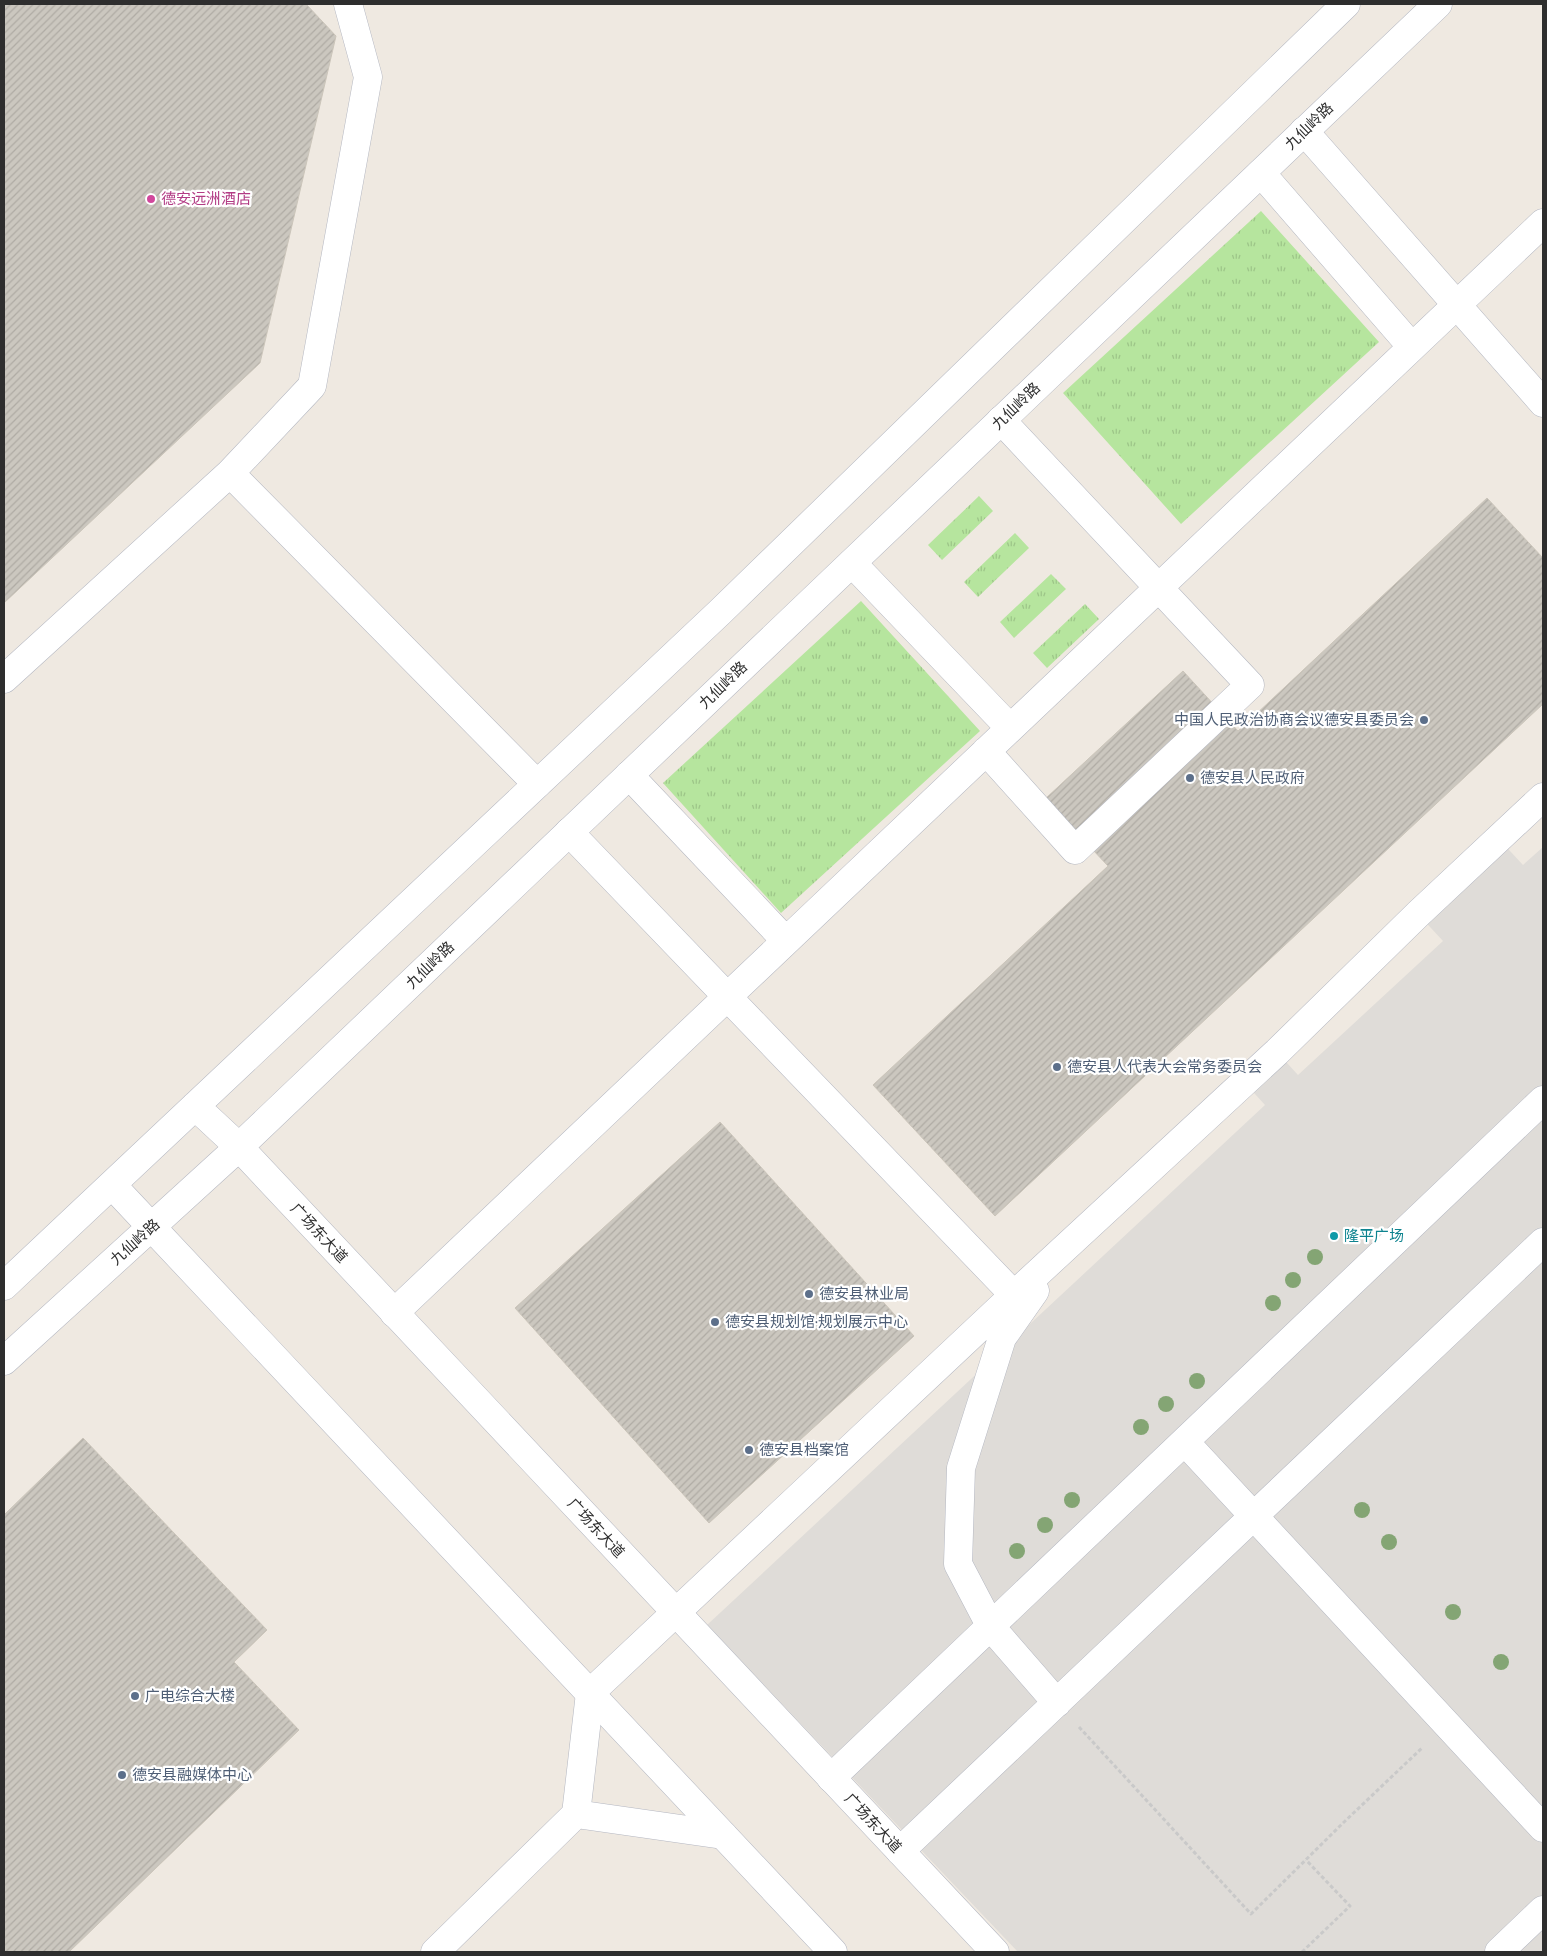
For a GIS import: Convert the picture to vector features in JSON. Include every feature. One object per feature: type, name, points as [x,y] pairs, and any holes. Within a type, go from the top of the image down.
[{"type":"street","points":[[4,679],[230,473],[312,386],[368,76],[348,4]]},
{"type":"street","points":[[4,1286],[720,612],[1346,4]]},
{"type":"street","name":"九仙岭路","points":[[4,1361],[239,1147],[1438,4]]},
{"type":"street","points":[[1304,131],[1543,403]]},
{"type":"street","points":[[1260,173],[1412,348]]},
{"type":"street","points":[[394,1313],[1543,223]]},
{"type":"street","points":[[986,751],[1075,850],[1250,685],[1001,420]]},
{"type":"street","points":[[230,473],[537,784]]},
{"type":"street","points":[[852,563],[1010,728]]},
{"type":"street","points":[[629,775],[786,941]]},
{"type":"street","points":[[435,1952],[576,1814],[590,1693],[1014,1295],[1277,1052],[1418,914],[1543,797]]},
{"type":"street","points":[[569,832],[1014,1295]]},
{"type":"street","points":[[831,1778],[1543,1100]]},
{"type":"street","name":"广场东大道","points":[[196,1106],[239,1147],[995,1952]]},
{"type":"street","points":[[112,1185],[833,1952]]},
{"type":"street","points":[[900,1851],[1543,1242]]},
{"type":"street","points":[[1057,1703],[991,1627],[958,1564],[961,1468],[1002,1338],[1065,1248]]},
{"type":"street","points":[[1185,1442],[1543,1828]]},
{"type":"street","points":[[576,1814],[723,1835]]},
{"type":"street","points":[[1499,1952],[1543,1910]]},
{"type":"path","points":[[1057,1703],[1251,1914],[1447,1725]]},
{"type":"path","points":[[1302,1952],[1350,1906],[1306,1860]]},
{"type":"green space","points":[[1261,211],[1379,342],[1181,524],[1063,393]]},
{"type":"green space","points":[[979,496],[993,511],[942,560],[928,545]]},
{"type":"green space","points":[[1015,533],[1029,548],[978,597],[964,582]]},
{"type":"green space","points":[[1051,574],[1066,589],[1014,638],[1000,622]]},
{"type":"green space","points":[[861,601],[980,731],[781,913],[663,783]]},
{"type":"green space","points":[[1085,604],[1099,619],[1047,668],[1033,653]]},
{"type":"shaded area","name":"隆平广场","points":[[1498,838],[1523,865],[1543,847],[1543,1952],[1018,1952],[707,1625],[1265,1105],[1245,1083],[1277,1052],[1298,1075],[1443,941],[1418,914]]},
{"type":"building","name":"德安远洲酒店","points":[[4,4],[306,4],[336,36],[260,363],[4,603]]},
{"type":"building","points":[[1487,498],[1543,558],[1543,704],[995,1216],[873,1085],[1108,866],[1045,799],[1183,671],[1238,731]]},
{"type":"building","name":"德安县规划馆·规划展示中心","points":[[720,1122],[914,1336],[709,1523],[515,1308]]},
{"type":"building","name":"广电综合大楼","points":[[83,1438],[267,1630],[234,1662],[299,1730],[69,1952],[4,1952],[4,1515]]},
{"type":"place","name":"德安远洲酒店","points":[[151,199]]},
{"type":"place","name":"中国人民政治协商会议德安县委员会","points":[[1424,720]]},
{"type":"place","name":"德安县人民政府","points":[[1190,778]]},
{"type":"place","name":"德安县人代表大会常务委员会","points":[[1057,1067]]},
{"type":"place","name":"隆平广场","points":[[1334,1236]]},
{"type":"place","name":"德安县林业局","points":[[809,1294]]},
{"type":"place","name":"德安县规划馆·规划展示中心","points":[[715,1322]]},
{"type":"place","name":"德安县档案馆","points":[[749,1450]]},
{"type":"place","name":"广电综合大楼","points":[[135,1696]]},
{"type":"place","name":"德安县融媒体中心","points":[[122,1775]]}]
